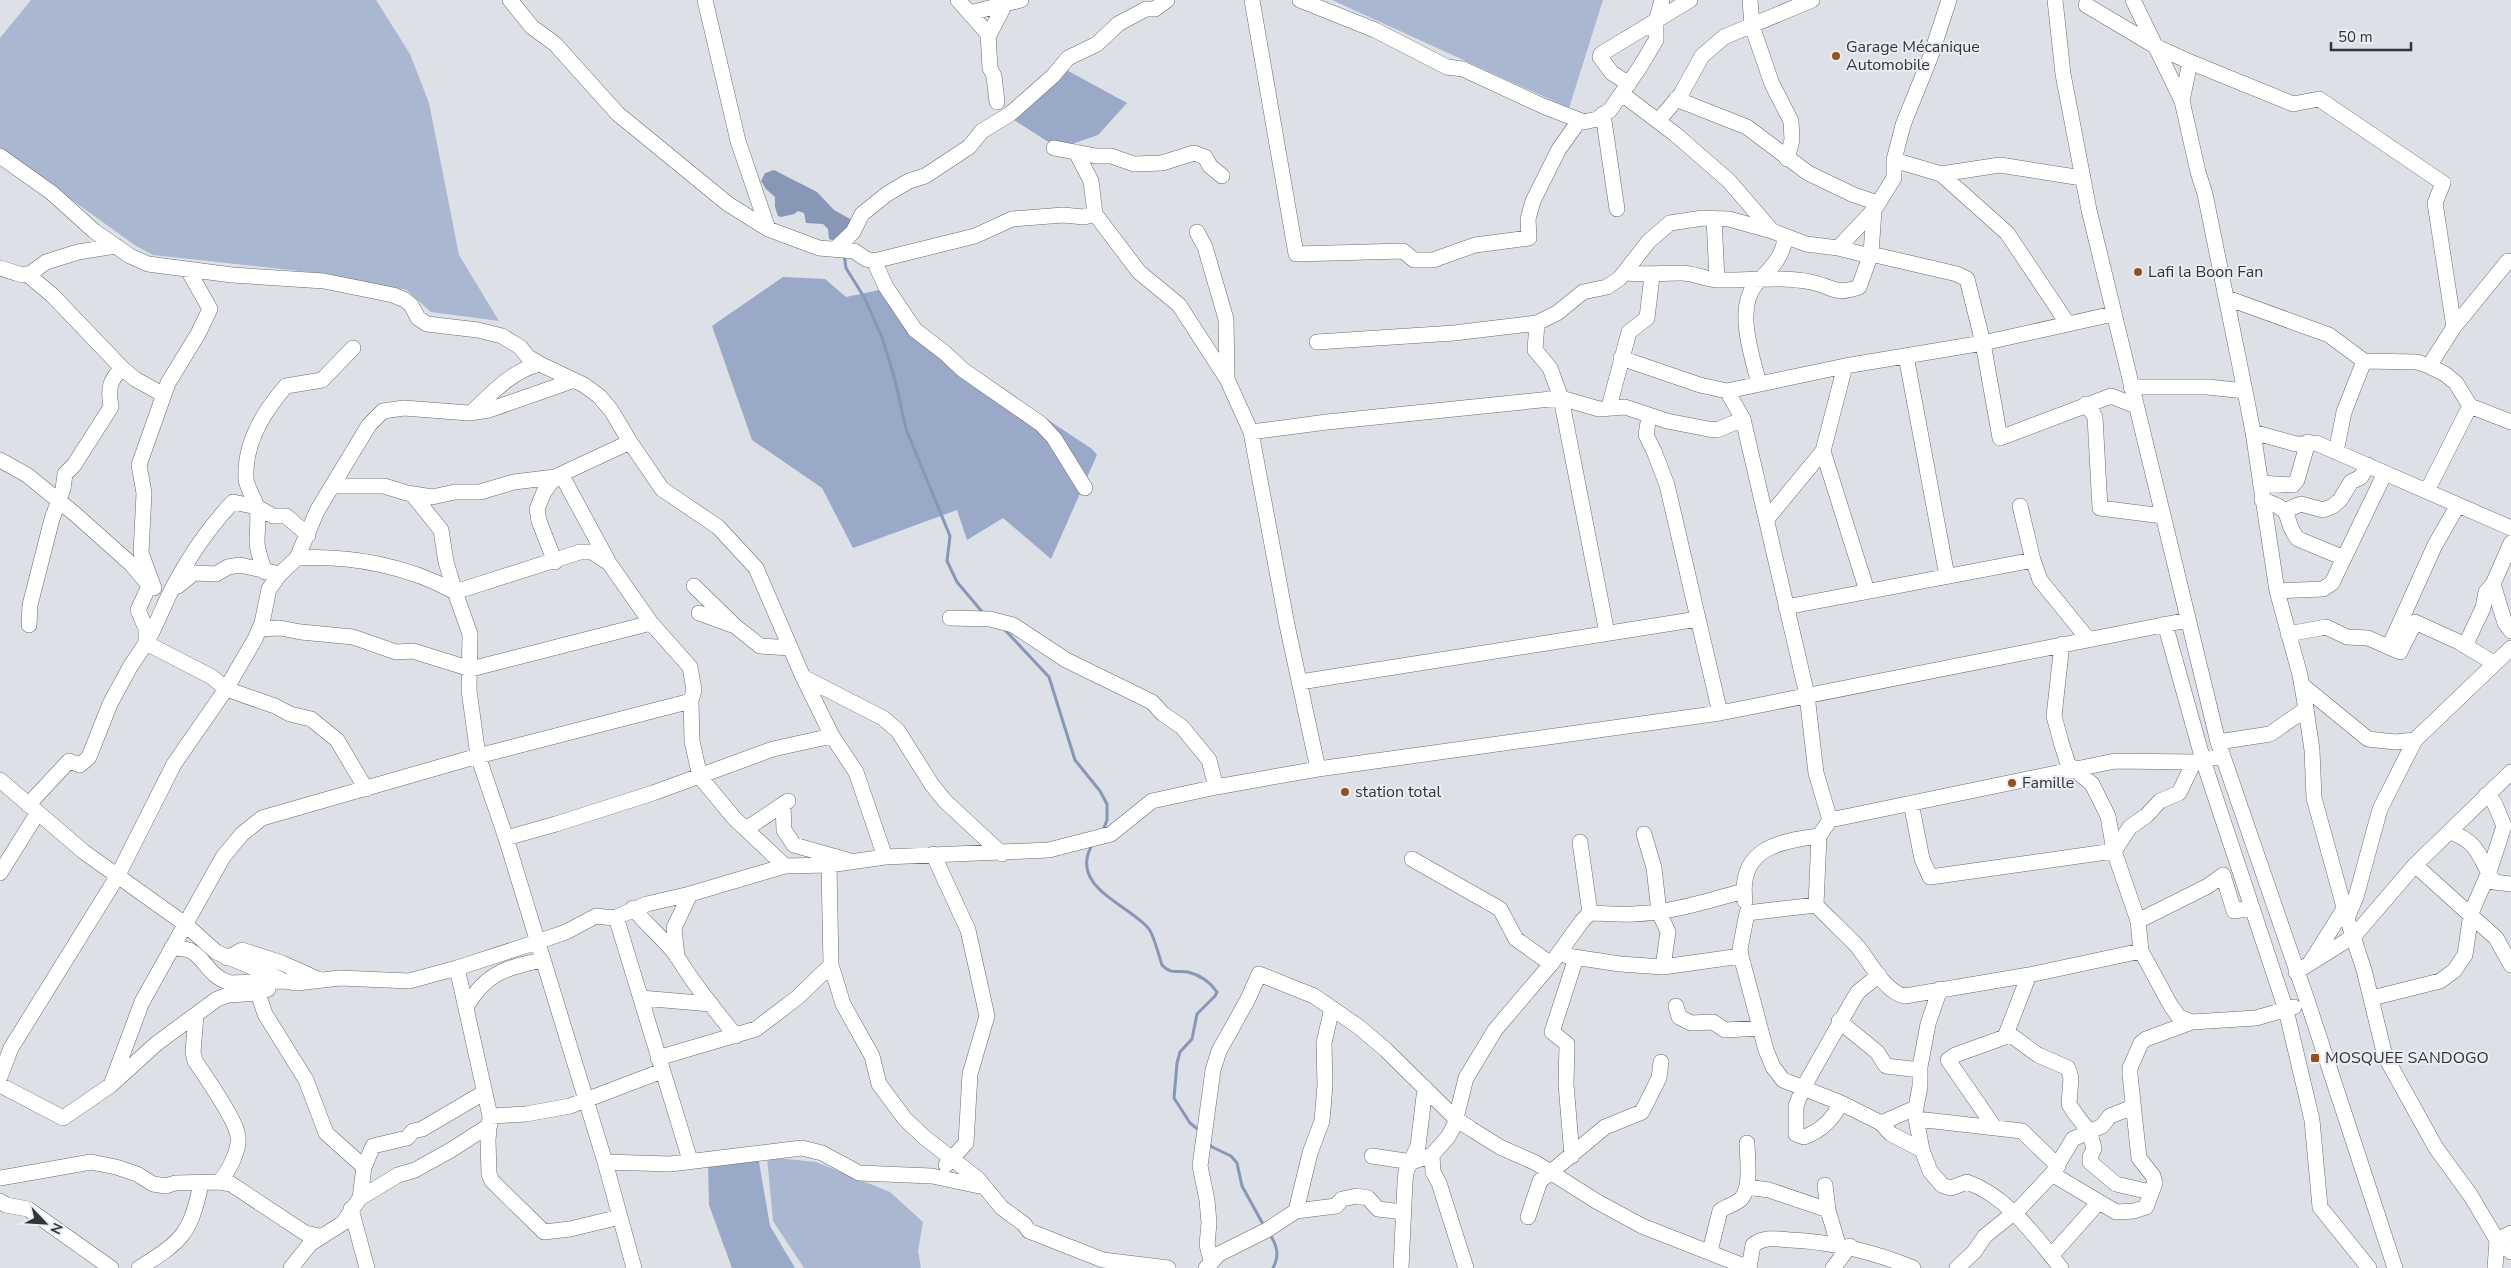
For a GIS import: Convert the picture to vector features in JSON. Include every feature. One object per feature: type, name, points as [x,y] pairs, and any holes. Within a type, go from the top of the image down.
[{"type":"street","points":[[510,0],[532,27],[555,44],[618,114],[728,204],[768,229],[819,248],[854,252],[874,261],[975,236],[1012,219],[1063,215],[1084,217],[1095,214]]},
{"type":"street","points":[[705,0],[738,141],[768,229]]},
{"type":"street","points":[[958,0],[985,30],[988,37],[990,68],[994,76],[997,102]]},
{"type":"street","points":[[970,14],[1006,2],[1021,0]]},
{"type":"street","points":[[835,249],[853,232],[862,214],[887,194],[909,181],[924,176],[969,147],[982,131],[1010,114],[1053,76],[1068,58],[1098,44],[1118,24],[1146,9],[1155,9],[1167,0]]},
{"type":"street","points":[[1252,0],[1296,254],[1403,251],[1414,260],[1420,261],[1433,260],[1475,244],[1529,238],[1528,219],[1533,201],[1560,149],[1579,121]]},
{"type":"street","points":[[1300,0],[1375,30],[1447,66],[1463,69],[1579,121],[1591,121],[1603,114],[1625,89],[1655,43],[1656,22],[1662,0]]},
{"type":"street","points":[[1690,0],[1601,54],[1600,57],[1605,66],[1625,89],[1658,121],[1729,181],[1779,234],[1780,258],[1760,280],[1748,298],[1745,319],[1759,384]]},
{"type":"street","points":[[1750,0],[1752,26],[1772,84],[1791,121],[1792,140],[1787,159]]},
{"type":"street","points":[[1658,121],[1685,89],[1706,52],[1724,37],[1812,0]]},
{"type":"street","points":[[1838,248],[1876,206],[1894,178],[1894,160],[1903,125],[1930,58],[1949,0]]},
{"type":"street","points":[[2056,0],[2063,74],[2082,178],[2113,314],[2221,749],[2302,969],[2308,1003],[2395,1268]]},
{"type":"street","points":[[2132,0],[2182,101],[2198,172],[2205,194],[2253,432],[2277,591],[2302,685],[2312,750],[2314,798],[2345,914],[2354,936],[2372,998],[2385,1056],[2436,1148],[2471,1196],[2497,1240],[2511,1252]]},
{"type":"street","points":[[988,37],[1006,2]]},
{"type":"street","points":[[2086,5],[2155,46],[2293,104],[2319,99],[2443,183],[2435,203],[2454,327]]},
{"type":"street","points":[[2182,101],[2190,62]]},
{"type":"street","points":[[1676,99],[1747,127],[1787,159],[1828,184],[1876,206]]},
{"type":"street","points":[[1603,114],[1617,209]]},
{"type":"street","points":[[1054,148],[1111,156],[1134,164],[1162,163],[1194,153],[1205,157],[1210,166],[1222,176]]},
{"type":"street","points":[[1076,152],[1091,181],[1095,214],[1139,272],[1179,305],[1227,379],[1251,432],[1286,626],[1318,769]]},
{"type":"street","points":[[0,156],[52,193],[94,230],[116,246],[148,264],[188,270],[324,281],[393,295],[406,300],[418,318],[427,324],[491,332],[510,340],[528,357],[572,381],[584,385],[599,396],[611,410],[662,489],[718,527],[756,568],[803,677],[832,736],[856,772],[885,857]]},
{"type":"street","points":[[1894,160],[1941,174],[2000,166],[2036,169],[2082,178]]},
{"type":"street","points":[[1941,174],[2007,233],[2068,324]]},
{"type":"street","points":[[1626,273],[1652,276],[1684,273],[1699,278],[1717,280],[1778,278],[1811,282],[1838,292],[1848,291],[1858,287],[1871,254],[1876,206]]},
{"type":"street","points":[[1714,218],[1717,280]]},
{"type":"street","points":[[1317,342],[1454,332],[1536,322],[1557,313],[1583,292],[1607,287],[1626,273],[1649,242],[1670,223],[1714,218],[1728,219],[1806,244],[1871,254],[1965,277],[1983,344],[2000,438],[2111,396],[2136,406]]},
{"type":"street","points":[[1197,232],[1205,247],[1226,319],[1227,379]]},
{"type":"street","points":[[0,268],[22,275],[27,274],[46,262],[78,252],[116,246]]},
{"type":"street","points":[[874,261],[886,287],[915,330],[945,353],[963,370],[1041,424],[1054,438],[1085,488]]},
{"type":"street","points":[[2429,366],[2454,327],[2508,261]]},
{"type":"street","points":[[146,643],[146,629],[138,610],[152,587],[141,553],[144,493],[139,465],[164,395],[210,309],[188,270]]},
{"type":"street","points":[[27,274],[52,295],[122,368],[135,379],[164,395]]},
{"type":"street","points":[[1609,408],[1631,328],[1647,318],[1652,276]]},
{"type":"street","points":[[2227,298],[2329,335],[2364,361],[2417,362],[2429,366],[2445,374],[2456,384],[2470,406],[2511,422]]},
{"type":"street","points":[[1622,358],[1700,386],[1727,391],[1845,366],[1983,344],[2113,314]]},
{"type":"street","points":[[1536,322],[1535,350],[1550,368],[1561,398],[1607,633]]},
{"type":"street","points":[[0,1077],[11,1048],[117,877],[174,764],[226,689],[260,629],[272,573],[257,544],[257,507],[246,480],[249,455],[256,429],[270,404],[286,386],[322,380],[353,348]]},
{"type":"street","points":[[1906,356],[1947,576]]},
{"type":"street","points":[[2336,452],[2344,412],[2364,361]]},
{"type":"street","points":[[471,413],[513,375],[527,367],[540,364]]},
{"type":"street","points":[[1767,519],[1823,452],[1845,366]]},
{"type":"street","points":[[29,624],[30,605],[65,474],[74,464],[111,407],[108,391],[112,378],[122,368]]},
{"type":"street","points":[[297,558],[317,511],[369,425],[383,411],[404,408],[471,413],[530,398],[572,381]]},
{"type":"street","points":[[2131,387],[2208,387],[2245,391]]},
{"type":"street","points":[[1727,391],[1743,419],[1807,695],[1816,773],[1830,820]]},
{"type":"street","points":[[1251,432],[1327,422],[1561,398],[1599,409],[1626,407],[1649,416],[1683,425],[1717,430],[1743,419]]},
{"type":"street","points":[[2086,404],[2095,418],[2100,508],[2163,516]]},
{"type":"street","points":[[2427,491],[2470,406]]},
{"type":"street","points":[[1649,416],[1646,436],[1667,485],[1720,713]]},
{"type":"street","points":[[2253,432],[2296,444],[2308,442],[2336,452],[2511,528]]},
{"type":"street","points":[[333,486],[384,486],[412,494],[432,497],[455,492],[480,492],[514,482],[558,476],[630,442]]},
{"type":"street","points":[[2260,484],[2293,485],[2298,480],[2308,442]]},
{"type":"street","points":[[1823,452],[1867,591]]},
{"type":"street","points":[[0,460],[27,475],[131,564],[152,587],[172,588],[194,573],[216,574],[235,565],[272,573],[297,558],[341,557],[418,575],[455,592],[555,562],[580,552],[592,552],[608,563]]},
{"type":"street","points":[[2286,510],[2300,504],[2323,510],[2333,506],[2340,500],[2351,482],[2361,477],[2368,465]]},
{"type":"street","points":[[2277,591],[2323,589],[2332,582],[2385,473]]},
{"type":"street","points":[[555,562],[539,522],[537,510],[544,492],[558,476]]},
{"type":"street","points":[[558,476],[608,563],[651,623],[690,667],[694,690],[691,702],[692,741],[700,777],[725,808],[786,866]]},
{"type":"street","points":[[412,494],[441,530],[446,562],[469,628],[470,701],[478,756],[506,838],[605,1162],[634,1268]]},
{"type":"street","points":[[2262,500],[2278,504],[2286,510],[2298,539],[2344,558]]},
{"type":"street","points":[[0,873],[32,809],[69,761],[80,765],[89,757],[110,704],[130,667],[156,627],[172,588],[215,521],[233,502],[257,507],[273,516],[286,516],[308,535]]},
{"type":"street","points":[[2288,634],[2326,627],[2347,637],[2368,638],[2389,647],[2409,619],[2435,545],[2458,505]]},
{"type":"street","points":[[2020,506],[2033,560],[2040,580],[2088,639]]},
{"type":"street","points":[[290,520],[317,511]]},
{"type":"street","points":[[2465,646],[2484,605],[2486,592],[2493,584],[2511,544]]},
{"type":"street","points":[[1786,607],[2033,560]]},
{"type":"street","points":[[2493,584],[2505,623],[2511,631]]},
{"type":"street","points":[[694,586],[735,626],[760,646],[790,648]]},
{"type":"street","points":[[698,613],[735,626]]},
{"type":"street","points":[[950,618],[990,619],[1013,625],[1066,660],[1152,702],[1169,719],[1182,728],[1209,760],[1216,787]]},
{"type":"street","points":[[1300,682],[1698,619]]},
{"type":"street","points":[[2409,619],[2465,646],[2494,663]]},
{"type":"street","points":[[172,947],[190,950],[199,957],[206,968],[230,983],[285,981],[297,983],[340,978],[409,981],[500,955],[566,932],[596,916],[616,917],[640,906],[690,894],[786,866],[829,865],[885,857],[933,854],[1002,854],[1049,850],[1111,834],[1152,801],[1216,787],[1318,769],[1720,713],[2188,620]]},
{"type":"street","points":[[260,629],[280,628],[353,637],[396,652],[412,651],[471,669],[651,623]]},
{"type":"street","points":[[2165,624],[2199,761],[2286,1010],[2312,1120],[2320,1207],[2369,1268]]},
{"type":"street","points":[[146,643],[212,677],[226,689],[275,706],[290,714],[311,719],[337,740],[366,789]]},
{"type":"street","points":[[2062,644],[2054,716],[2068,764],[2092,784],[2108,816],[2114,851],[2138,921],[2142,952],[2179,1017],[2192,1022]]},
{"type":"street","points":[[2302,969],[2356,897],[2380,809],[2415,740],[2511,648]]},
{"type":"street","points":[[803,677],[883,718],[898,731],[932,785],[945,801],[1002,854]]},
{"type":"street","points":[[2302,685],[2368,739],[2394,742],[2415,740]]},
{"type":"street","points":[[111,1085],[142,1002],[223,857],[252,824],[262,818],[478,756],[691,702]]},
{"type":"street","points":[[2142,952],[2029,975],[1900,995],[1879,975],[1857,946],[1816,905],[1819,836],[1830,820],[2115,762],[2199,761],[2221,749],[2270,734],[2306,709]]},
{"type":"street","points":[[506,838],[556,824],[700,777],[773,749],[832,736]]},
{"type":"street","points":[[1911,803],[1922,859],[1930,878],[2114,851],[2130,827],[2146,816],[2160,801],[2179,793],[2199,761]]},
{"type":"street","points":[[2302,969],[2354,936],[2415,865],[2486,794],[2511,772]]},
{"type":"street","points":[[0,780],[32,809],[117,877],[185,924],[216,952],[285,981]]},
{"type":"street","points":[[2372,998],[2440,981],[2454,971],[2464,955],[2471,913],[2489,872],[2504,826],[2494,802],[2486,794]]},
{"type":"street","points":[[746,829],[786,802],[784,830],[794,845]]},
{"type":"street","points":[[2450,832],[2461,835],[2474,845],[2494,882],[2511,884]]},
{"type":"street","points":[[1644,834],[1654,868],[1659,912],[1668,932],[1663,967]]},
{"type":"street","points":[[1819,836],[1786,840],[1759,853],[1752,860],[1744,891],[1747,913],[1740,949],[1760,1028],[1774,1067],[1784,1080],[1881,1123],[1891,1134],[1922,1150]]},
{"type":"street","points":[[758,841],[794,845],[852,862]]},
{"type":"street","points":[[1580,842],[1590,914]]},
{"type":"street","points":[[933,854],[968,930],[987,1016],[970,1074],[966,1143],[953,1159],[933,1176]]},
{"type":"street","points":[[1412,860],[1500,909],[1516,939],[1555,959],[1576,958],[1615,964],[1663,967],[1741,956]]},
{"type":"street","points":[[829,865],[831,964],[843,1004],[872,1056],[879,1084],[904,1119],[984,1187],[1002,1208],[1038,1236],[1103,1260],[1168,1268]]},
{"type":"street","points":[[2415,865],[2461,908],[2471,913],[2496,938],[2510,963]]},
{"type":"street","points":[[2138,921],[2208,886],[2223,874],[2234,911],[2251,908]]},
{"type":"street","points":[[1372,1156],[1412,1162],[1432,1155],[1448,1137],[1466,1078],[1490,1038],[1555,959],[1582,921],[1590,914],[1659,912],[1688,907],[1744,891]]},
{"type":"street","points":[[690,894],[674,928],[677,957],[682,968],[736,1036]]},
{"type":"street","points":[[1747,913],[1816,905]]},
{"type":"street","points":[[640,906],[647,926],[677,957]]},
{"type":"street","points":[[616,917],[690,1160]]},
{"type":"street","points":[[227,958],[242,950],[282,963],[320,980]]},
{"type":"street","points":[[500,955],[504,969]]},
{"type":"street","points":[[1572,1156],[1566,1084],[1567,1044],[1552,1032],[1576,958]]},
{"type":"street","points":[[466,1007],[477,988],[497,972],[542,960]]},
{"type":"street","points":[[355,1204],[398,1175],[415,1170],[451,1150],[490,1121],[585,1101],[660,1065],[756,1028],[798,997],[831,964]]},
{"type":"street","points":[[457,968],[490,1121],[488,1164],[492,1181],[542,1231],[570,1229],[620,1217]]},
{"type":"street","points":[[1208,1264],[1209,1223],[1201,1159],[1210,1110],[1214,1070],[1218,1051],[1248,999],[1259,974],[1298,988],[1332,1008],[1386,1050],[1455,1118],[1500,1147],[1552,1173],[1642,1226],[1710,1251],[1749,1268],[1753,1245],[1764,1239],[1844,1245],[1913,1268]]},
{"type":"street","points":[[1841,1104],[1828,1122],[1811,1135],[1799,1137],[1794,1127],[1796,1106],[1803,1088],[1814,1071],[1839,1022],[1858,992],[1879,975]]},
{"type":"street","points":[[1995,1128],[1948,1060],[1955,1055],[1998,1041],[2008,1033],[2029,975]]},
{"type":"street","points":[[0,1085],[63,1118],[111,1085],[156,1044],[217,999],[228,995],[258,993],[285,981]]},
{"type":"street","points":[[1940,989],[1928,1024],[1920,1070],[1916,1114],[1922,1150],[1930,1171],[1942,1185],[1951,1188],[1967,1182],[1980,1186],[2014,1212],[2056,1262],[2099,1202]]},
{"type":"street","points":[[258,993],[265,1014],[306,1080],[326,1134],[364,1167]]},
{"type":"street","points":[[641,998],[711,1004]]},
{"type":"street","points":[[1881,1123],[1916,1114],[2022,1131],[2055,1170],[2099,1202],[2116,1212],[2134,1211],[2146,1207],[2150,1192],[2155,1183],[2153,1176],[2139,1158],[2130,1068],[2141,1043],[2192,1022],[2256,1018],[2308,1003]]},
{"type":"street","points":[[1676,1006],[1679,1017],[1691,1022],[1713,1022],[1725,1030],[1760,1028]]},
{"type":"street","points":[[1296,1211],[1310,1153],[1322,1121],[1325,1086],[1324,1043],[1332,1008]]},
{"type":"street","points":[[196,1015],[193,1052],[195,1060],[234,1125],[238,1137],[232,1160],[219,1182]]},
{"type":"street","points":[[1839,1022],[1874,1049],[1886,1066],[1920,1070]]},
{"type":"street","points":[[2008,1033],[2038,1055],[2068,1068],[2071,1078],[2069,1104],[2088,1131],[2094,1149],[2090,1156],[2090,1162],[2116,1184],[2150,1192]]},
{"type":"street","points":[[1528,1217],[1540,1181],[1552,1173],[1605,1127],[1642,1112],[1659,1078],[1661,1062]]},
{"type":"street","points":[[1401,1268],[1404,1182],[1418,1146],[1424,1088]]},
{"type":"street","points":[[290,1268],[310,1244],[320,1236],[343,1224],[355,1204],[364,1167],[373,1146],[407,1138],[413,1131],[422,1129],[485,1092]]},
{"type":"street","points":[[1957,1268],[1974,1252],[1985,1236],[2014,1212],[2055,1170],[2073,1139],[2102,1126],[2110,1116],[2134,1107]]},
{"type":"street","points":[[1710,1251],[1720,1211],[1740,1200],[1747,1187],[1747,1143]]},
{"type":"street","points":[[605,1162],[670,1164],[690,1160],[802,1148],[822,1152],[859,1173],[933,1176],[984,1187]]},
{"type":"street","points":[[1432,1155],[1433,1172],[1466,1268]]},
{"type":"street","points":[[0,1178],[91,1162],[116,1167],[160,1185],[219,1182],[231,1184],[305,1233],[320,1236]]},
{"type":"street","points":[[139,1268],[171,1248],[183,1236],[194,1216],[201,1184]]},
{"type":"street","points":[[1825,1185],[1828,1210],[1844,1245]]},
{"type":"street","points":[[1747,1187],[1769,1190],[1828,1210]]},
{"type":"street","points":[[1208,1264],[1228,1249],[1267,1230],[1296,1211],[1336,1206],[1342,1199],[1357,1196],[1368,1198],[1378,1208],[1403,1212]]},
{"type":"street","points":[[0,1201],[6,1205],[28,1210],[112,1268]]},
{"type":"street","points":[[355,1204],[367,1268]]},
{"type":"street","points":[[2497,1240],[2511,1233]]},
{"type":"street","points":[[2495,1268],[2497,1240]]},
{"type":"street","points":[[1833,1268],[1844,1245]]},
{"type":"shaded area","points":[[31,0],[376,0],[410,54],[429,103],[459,255],[499,321],[431,312],[407,290],[309,272],[153,255],[136,246],[0,148],[0,38]]},
{"type":"shaded area","points":[[1332,0],[1603,0],[1569,108]]},
{"type":"shaded area","points":[[1061,67],[1127,103],[1098,135],[1063,147],[1050,143],[1011,118],[1017,119],[1010,114]]},
{"type":"shaded area","points":[[774,170],[817,192],[834,210],[852,220],[838,242],[829,239],[828,229],[823,224],[806,223],[804,213],[798,211],[794,214],[778,216],[775,207],[775,197],[766,189],[761,181],[765,173]]},
{"type":"shaded area","points":[[783,277],[825,279],[846,297],[884,289],[915,332],[1092,449],[1097,455],[1051,559],[1003,518],[967,540],[957,510],[853,548],[822,488],[752,440],[712,326]]},
{"type":"shaded area","points":[[758,1156],[770,1226],[795,1268],[732,1268],[709,1205],[708,1163]]},
{"type":"shaded area","points":[[767,1157],[816,1162],[890,1192],[923,1222],[918,1251],[921,1268],[804,1268],[773,1221]]},
{"type":"waterway","points":[[844,254],[846,268],[864,297],[882,337],[895,380],[906,429],[950,536],[947,561],[957,582],[984,614]]},
{"type":"waterway","points":[[1005,630],[1049,677],[1075,760],[1100,791],[1107,804],[1107,820],[1103,830]]},
{"type":"waterway","points":[[1092,845],[1087,860],[1088,872],[1094,884],[1149,929],[1155,941],[1162,965],[1171,971],[1188,972],[1197,975],[1208,982],[1217,992],[1197,1014],[1192,1039],[1180,1052],[1177,1063],[1174,1098],[1190,1123],[1200,1131]]},
{"type":"waterway","points":[[1208,1142],[1212,1147],[1231,1156],[1237,1163],[1242,1186],[1264,1226]]},
{"type":"waterway","points":[[1269,1233],[1277,1250],[1273,1268]]},
{"type":"place","name":"Garage Mécanique Automobile","points":[[1836,56]]},
{"type":"place","name":"Lafi la Boon Fan","points":[[2138,272]]},
{"type":"place","name":"Famille","points":[[2012,783]]},
{"type":"place","name":"station total","points":[[1345,792]]},
{"type":"place","name":"MOSQUEE SANDOGO","points":[[2315,1058]]}]
